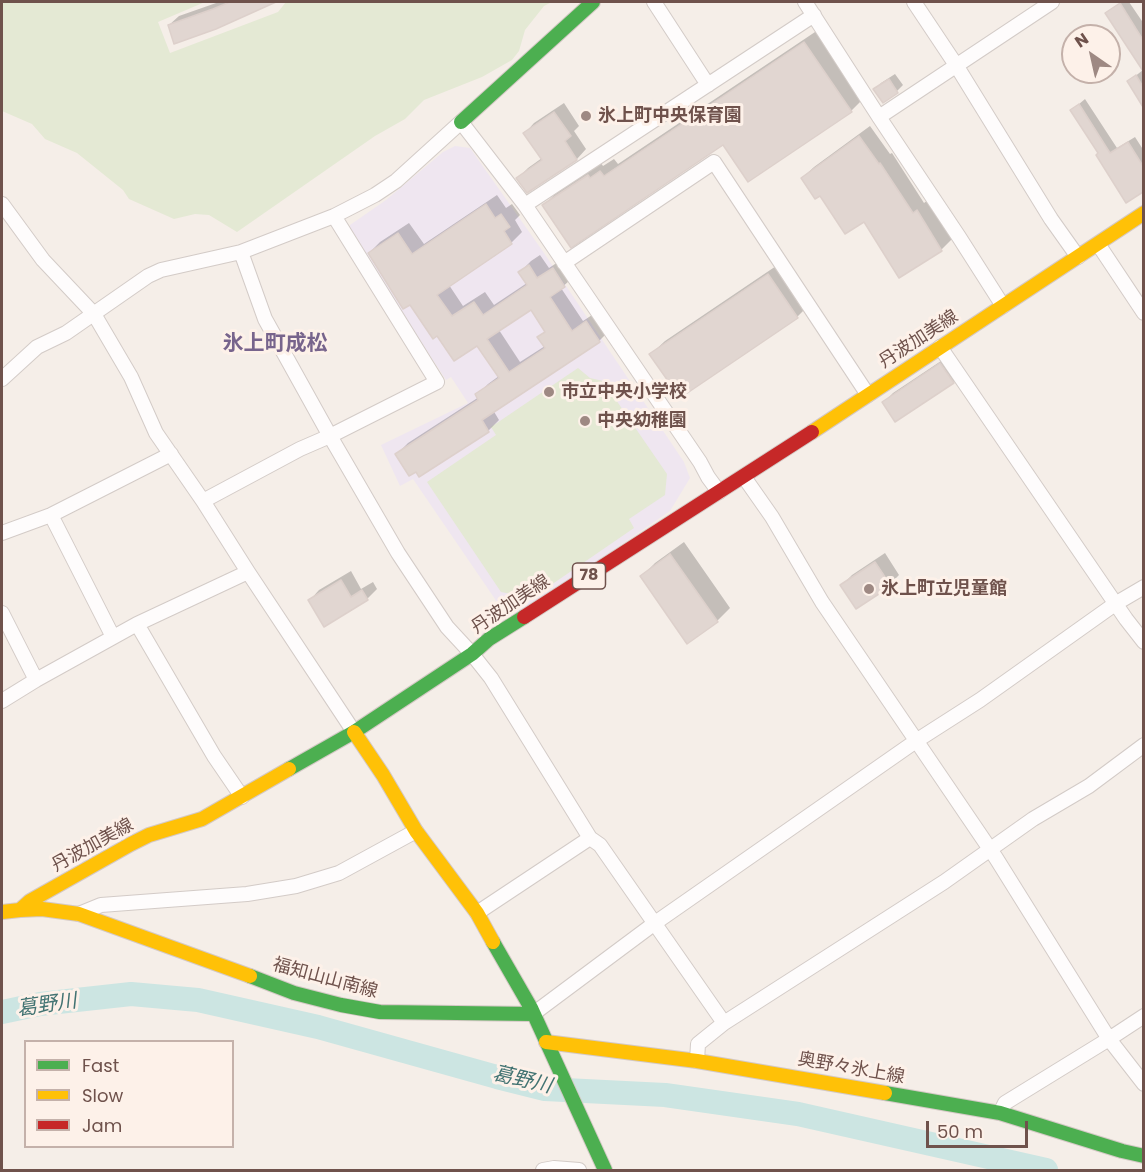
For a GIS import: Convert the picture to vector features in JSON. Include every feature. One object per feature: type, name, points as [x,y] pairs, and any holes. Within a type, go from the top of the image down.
[{"type":"main road","points":[[461,122],[593,2]]},
{"type":"main road","name":"丹波加美線","points":[[2,912],[20,910],[30,901],[140,839],[201,819],[354,732],[472,654],[489,639],[744,477],[1143,213]]},
{"type":"main road","points":[[354,732],[416,831],[477,913],[531,1008],[604,1168]]},
{"type":"main road","points":[[68,880],[61,889],[61,896],[64,904],[75,913]]},
{"type":"main road","name":"福知山山南線","points":[[20,910],[42,909],[75,913],[294,993],[341,1005],[380,1012],[532,1014]]},
{"type":"main road","name":"奥野々氷上線","points":[[548,1045],[697,1061],[1000,1113],[1122,1152],[1143,1156]]},
{"type":"street","points":[[654,2],[708,85]]},
{"type":"street","points":[[805,2],[1004,306]]},
{"type":"street","points":[[914,2],[956,65],[1051,219],[1078,257]]},
{"type":"street","points":[[879,117],[1052,2]]},
{"type":"street","points":[[525,205],[814,15]]},
{"type":"street","points":[[2,379],[37,347],[66,333],[148,276],[161,270],[241,252],[334,216],[375,195],[396,181],[461,122],[525,205],[719,492]]},
{"type":"street","points":[[564,263],[714,162],[868,395]]},
{"type":"street","points":[[2,204],[43,260],[94,314],[131,377],[156,433],[354,732]]},
{"type":"street","points":[[203,501],[300,449],[437,381],[334,216]]},
{"type":"street","points":[[1098,244],[1143,313]]},
{"type":"street","points":[[241,252],[265,320],[398,553],[447,627],[491,678],[590,838],[600,844],[724,1023]]},
{"type":"street","points":[[940,347],[1143,642]]},
{"type":"street","points":[[2,533],[51,515],[171,454]]},
{"type":"street","points":[[744,477],[772,517],[822,602],[990,849],[1109,1040],[1143,1084]]},
{"type":"street","points":[[51,515],[113,637]]},
{"type":"street","points":[[2,701],[137,624],[248,572]]},
{"type":"street","points":[[532,1014],[655,923],[916,741],[980,700],[1115,604],[1143,587]]},
{"type":"street","points":[[2,613],[36,680]]},
{"type":"street","points":[[137,624],[214,756],[242,797]]},
{"type":"street","points":[[697,1061],[698,1044],[724,1023],[944,882],[1033,819],[1089,786],[1143,745]]},
{"type":"street","points":[[75,913],[101,905],[247,894],[296,886],[339,873],[416,831]]},
{"type":"street","points":[[477,913],[590,838]]},
{"type":"street","points":[[1000,1113],[1005,1102],[1143,1017]]},
{"type":"street","points":[[543,1170],[554,1168],[579,1170]]},
{"type":"shaded area","name":"市立中央小学校","points":[[455,146],[470,148],[544,253],[684,462],[690,478],[670,511],[510,621],[413,479],[400,486],[381,445],[468,403],[451,377],[446,380],[349,232],[350,225],[386,200],[443,152]]},
{"type":"green space","points":[[2,2],[205,2],[158,22],[170,53],[278,12],[286,2],[552,2],[544,6],[525,30],[519,51],[512,60],[482,77],[424,100],[405,119],[375,136],[237,232],[209,215],[195,214],[174,219],[129,199],[123,190],[77,153],[45,139],[32,124],[2,111]]},
{"type":"green space","points":[[578,368],[590,378],[603,381],[667,474],[665,495],[629,519],[634,528],[532,598],[501,592],[427,482],[496,435],[491,427]]},
{"type":"building","points":[[230,2],[276,2],[216,29],[174,44],[168,25]]},
{"type":"building","points":[[1120,3],[1143,40],[1143,71],[1121,37],[1121,24],[1112,24],[1105,13]]},
{"type":"building","points":[[804,42],[852,112],[748,182],[723,145],[571,248],[542,205],[588,175],[590,178],[600,171],[604,176]]},
{"type":"building","points":[[1136,75],[1143,87],[1143,107],[1127,81]]},
{"type":"building","points":[[889,79],[898,93],[883,103],[873,89]]},
{"type":"building","points":[[1079,104],[1110,153],[1128,142],[1143,166],[1143,192],[1126,203],[1096,155],[1098,153],[1070,110]]},
{"type":"building","points":[[554,112],[571,136],[565,141],[577,160],[527,193],[516,178],[542,160],[523,133]]},
{"type":"building","points":[[859,136],[913,213],[917,210],[942,251],[899,278],[864,222],[845,234],[820,196],[815,199],[801,178]]},
{"type":"building","points":[[486,204],[495,218],[501,214],[510,227],[504,231],[512,244],[437,295],[452,316],[474,302],[483,315],[527,285],[518,272],[529,265],[537,278],[553,268],[565,287],[550,297],[572,331],[586,321],[600,342],[482,420],[489,432],[419,477],[416,472],[409,476],[395,454],[478,400],[475,394],[499,378],[477,346],[454,361],[437,336],[433,339],[410,305],[403,309],[368,253],[398,233],[412,254]],"holes":[[[531,310],[545,332],[537,337],[545,348],[509,372],[487,339]]]},
{"type":"building","points":[[768,274],[798,318],[680,398],[649,354]]},
{"type":"building","points":[[940,363],[954,383],[895,422],[882,402]]},
{"type":"building","points":[[670,554],[718,622],[687,644],[640,576]]},
{"type":"building","points":[[875,562],[891,586],[856,609],[840,585]]},
{"type":"building","points":[[341,580],[351,597],[362,590],[368,600],[324,627],[308,600]]},
{"type":"waterway","name":"葛野川","points":[[2,1012],[40,1004],[131,994],[198,1000],[318,1027],[545,1089],[665,1095],[798,1114],[1046,1170]]},
{"type":"traffic: fast","points":[[461,122],[593,2]]},
{"type":"traffic: fast","points":[[289,769],[354,732],[524,617]]},
{"type":"traffic: fast","points":[[493,942],[531,1008],[605,1170]]},
{"type":"traffic: fast","points":[[250,976],[294,993],[380,1012],[533,1014]]},
{"type":"traffic: fast","points":[[885,1093],[1000,1113],[1144,1156]]},
{"type":"traffic: slow","points":[[812,432],[1144,213]]},
{"type":"traffic: slow","points":[[354,732],[416,831],[477,913],[493,942]]},
{"type":"traffic: slow","points":[[2,912],[20,910],[30,901],[131,844],[149,835],[202,819],[289,769]]},
{"type":"traffic: slow","points":[[20,910],[42,909],[79,914],[250,976]]},
{"type":"traffic: slow","points":[[546,1042],[697,1061],[885,1093]]},
{"type":"traffic: jam","points":[[524,617],[812,432]]},
{"type":"place","name":"氷上町中央保育園","points":[[586,116]]},
{"type":"place","name":"市立中央小学校","points":[[549,392]]},
{"type":"place","name":"中央幼稚園","points":[[585,421]]},
{"type":"place","name":"氷上町立児童館","points":[[869,589]]},
{"type":"district","name":"氷上町成松","points":[[275,345]]}]
